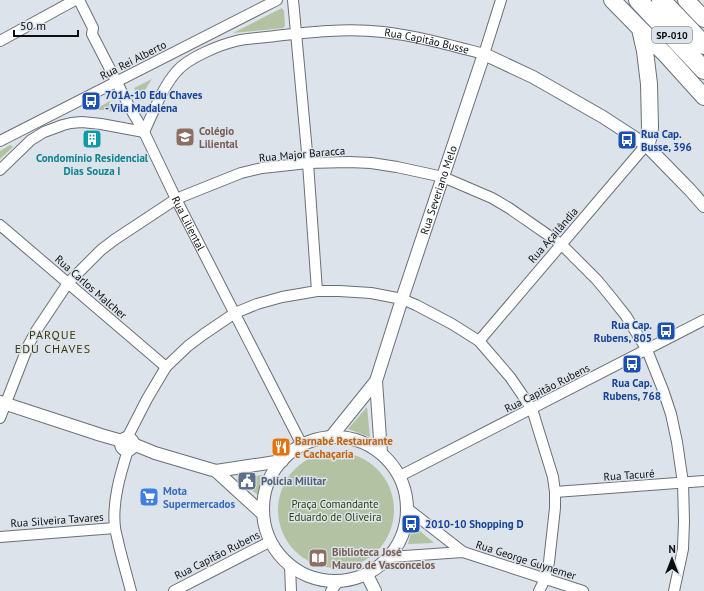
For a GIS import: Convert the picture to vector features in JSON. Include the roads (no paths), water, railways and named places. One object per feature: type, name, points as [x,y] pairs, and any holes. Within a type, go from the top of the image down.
[{"type":"highway","name":"SP-010","points":[[612,0],[704,96]]},
{"type":"highway","name":"SP-010","points":[[638,0],[704,70]]},
{"type":"highway","name":"SP-010","points":[[660,0],[704,45]]},
{"type":"highway","name":"SP-010","points":[[686,0],[704,18]]},
{"type":"highway","points":[[639,28],[645,51],[649,84],[650,127],[646,145]]},
{"type":"street","points":[[0,41],[75,0]]},
{"type":"street","name":"Rua Liliental","points":[[79,0],[92,28],[92,34],[144,132],[176,199],[302,445]]},
{"type":"street","name":"Rua Rei Alberto","points":[[0,141],[277,0]]},
{"type":"street","points":[[293,0],[308,163],[317,291]]},
{"type":"street","name":"Rua Severiano Melo","points":[[376,381],[501,0]]},
{"type":"street","name":"Rua Capitão Busse","points":[[144,132],[170,80],[178,70],[196,57],[222,45],[237,41],[327,30],[382,32],[424,39],[484,54],[539,80],[603,117],[646,145],[704,206]]},
{"type":"street","points":[[0,170],[31,140],[44,132],[63,125],[82,122],[144,132]]},
{"type":"street","name":"Rua Açailândia","points":[[479,341],[646,145]]},
{"type":"street","name":"Rua Major Baracca","points":[[0,418],[2,402],[28,346],[36,331],[68,283],[114,240],[176,199],[241,173],[262,168],[308,163],[371,163],[443,177],[492,198],[561,244],[597,280],[611,297],[626,316],[647,350],[671,414],[683,483],[683,548],[674,591]]},
{"type":"street","name":"Rua Carlos Malcher","points":[[0,225],[166,367]]},
{"type":"street","points":[[131,591],[125,573],[115,528],[117,489],[127,444],[147,399],[166,367],[188,346],[235,313],[257,304],[282,297],[317,291],[371,293],[402,299],[416,305],[452,324],[479,341],[510,377],[532,409],[553,477],[555,508],[545,579],[539,591]]},
{"type":"street","name":"Rua Capitão Rubens","points":[[400,476],[704,320]]},
{"type":"street","points":[[331,437],[376,381]]},
{"type":"street","points":[[376,381],[381,453]]},
{"type":"street","points":[[2,402],[127,444],[216,471],[282,461]]},
{"type":"street","points":[[331,437],[357,440],[381,453],[400,476],[408,509],[406,526],[400,542],[390,557],[367,575],[335,586],[304,575],[290,566],[278,553],[271,541],[263,514],[264,495],[271,478],[282,461],[290,453],[302,445],[331,437]]},
{"type":"street","points":[[216,471],[263,514]]},
{"type":"street","name":"Rua Tacuré","points":[[555,492],[704,481]]},
{"type":"street","points":[[408,509],[463,552]]},
{"type":"street","name":"Rua Silveira Tavares","points":[[0,537],[115,528]]},
{"type":"street","name":"Rua Capitão Rubens","points":[[174,591],[271,541]]},
{"type":"street","points":[[390,557],[463,552]]},
{"type":"street","name":"Rua George Guynemer","points":[[463,552],[583,591]]},
{"type":"street","points":[[290,566],[291,591]]},
{"type":"street","points":[[367,575],[375,591]]},
{"type":"place","name":"701A-10 Edu Chaves - Vila Madalena","points":[[91,101]]},
{"type":"place","name":"Colégio Liliental","points":[[185,137]]},
{"type":"place","name":"Condomínio Residencial Dias Souza I","points":[[92,139]]},
{"type":"place","name":"Rua Cap. Busse, 396","points":[[627,140]]},
{"type":"place","name":"Rua Cap. Rubens, 805","points":[[666,331]]},
{"type":"place","name":"Rua Cap. Rubens, 768","points":[[632,364]]},
{"type":"place","name":"Barnabé Restaurante e Cachaçaria","points":[[281,447]]},
{"type":"place","name":"Polícia Militar","points":[[247,481]]},
{"type":"place","name":"Mota Supermercados","points":[[149,497]]},
{"type":"place","name":"2010-10 Shopping D","points":[[411,524]]},
{"type":"place","name":"Biblioteca José Mauro de Vasconcelos","points":[[318,558]]},
{"type":"district","name":"PARQUE EDU CHAVES","points":[[53,342]]},
{"type":"park label","name":"Praça Comandante Eduardo de Oliveira","points":[[335,510]]}]
